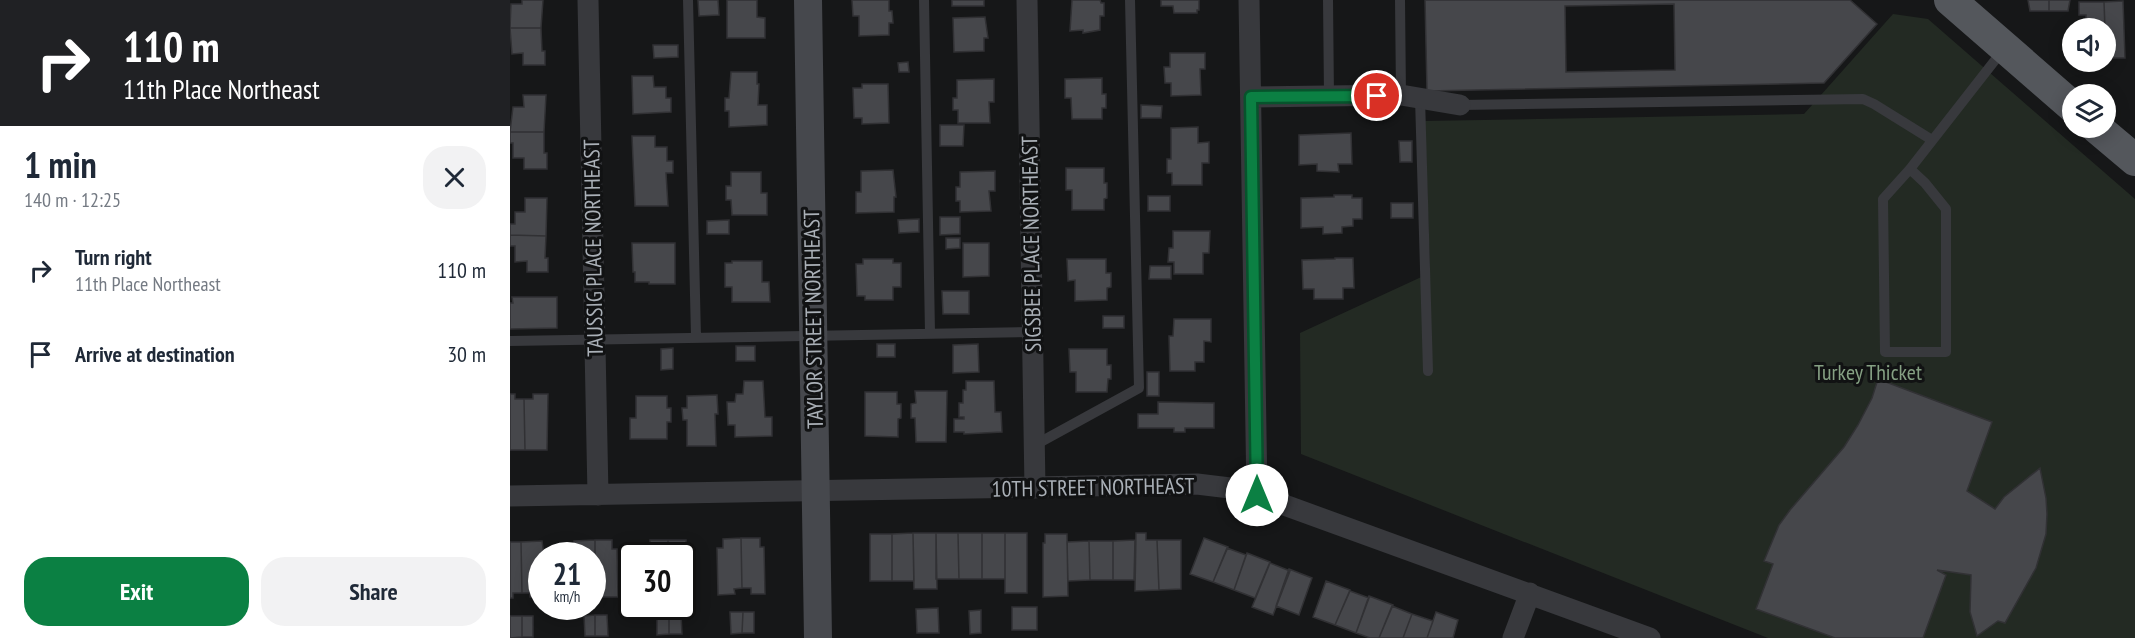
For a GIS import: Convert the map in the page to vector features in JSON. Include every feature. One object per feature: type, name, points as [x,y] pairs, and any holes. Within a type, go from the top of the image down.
[{"type":"main road","name":"TAYLOR STREET NORTHEAST","points":[[808,0],[819,638]]},
{"type":"main road","points":[[1950,0],[2062,97]]},
{"type":"main road","points":[[2109,138],[2135,160]]},
{"type":"street","name":"TAUSSIG PLACE NORTHEAST","points":[[588,0],[598,495]]},
{"type":"street","name":"SIGSBEE PLACE NORTHEAST","points":[[1027,0],[1035,488]]},
{"type":"street","points":[[1249,0],[1257,495]]},
{"type":"street","points":[[1251,97],[1411,97],[1460,105]]},
{"type":"street","name":"10TH STREET NORTHEAST","points":[[510,496],[1197,484],[1230,488],[1257,495],[1650,638]]},
{"type":"street","points":[[1512,638],[1530,593]]},
{"type":"lane","points":[[688,0],[696,338]]},
{"type":"lane","points":[[924,0],[930,333]]},
{"type":"lane","points":[[1035,445],[1138,388],[1130,0]]},
{"type":"lane","points":[[1328,0],[1329,96]]},
{"type":"lane","points":[[1400,0],[1411,97],[1428,371]]},
{"type":"lane","points":[[1910,169],[1947,209],[1946,352],[1885,352],[1883,199],[1910,169],[2005,47]]},
{"type":"lane","points":[[1460,105],[1863,99],[1932,140]]},
{"type":"lane","points":[[510,341],[1033,332]]},
{"type":"green space","name":"Turkey Thicket","points":[[1893,14],[1928,19],[2062,136],[2062,138],[2065,138],[2135,199],[2135,638],[1768,638],[1301,454],[1300,333],[1430,273],[1425,121],[1804,114]]},
{"type":"building","points":[[522,0],[543,0],[541,28],[510,28],[511,4],[522,4]]},
{"type":"building","points":[[698,0],[718,0],[719,15],[699,16]]},
{"type":"building","points":[[727,0],[757,0],[757,17],[765,18],[765,38],[727,38]]},
{"type":"building","points":[[852,0],[889,0],[889,11],[892,11],[893,23],[889,23],[889,35],[859,36],[859,16],[853,16]]},
{"type":"building","points":[[952,0],[984,0],[984,6],[952,6]]},
{"type":"building","points":[[1072,0],[1100,0],[1104,3],[1104,16],[1100,16],[1100,30],[1083,33],[1083,30],[1070,31]]},
{"type":"building","points":[[1161,0],[1199,0],[1199,10],[1197,13],[1174,13],[1173,6],[1161,6]]},
{"type":"building","points":[[1425,0],[1850,0],[1877,24],[1824,83],[1427,91]],"holes":[[[1674,4],[1675,70],[1566,72],[1565,6]]]},
{"type":"building","points":[[2028,0],[2049,0],[2049,11],[2030,11]]},
{"type":"building","points":[[2049,0],[2070,0],[2068,11],[2049,11]]},
{"type":"building","points":[[2123,1],[2125,58],[2116,58],[2116,18],[2105,18],[2104,2]]},
{"type":"building","points":[[2079,2],[2104,2],[2105,18],[2086,18],[2086,15],[2079,15]]},
{"type":"building","points":[[985,17],[988,38],[984,38],[984,51],[954,52],[953,18]]},
{"type":"building","points":[[510,28],[541,28],[545,65],[523,65],[523,53],[512,54]]},
{"type":"building","points":[[653,45],[678,45],[678,57],[654,58]]},
{"type":"building","points":[[1170,53],[1205,53],[1205,69],[1200,69],[1201,95],[1171,96],[1171,83],[1165,83],[1164,67],[1170,67]]},
{"type":"building","points":[[908,62],[909,72],[899,72],[898,63]]},
{"type":"building","points":[[731,72],[757,72],[758,105],[767,105],[767,125],[729,127],[729,111],[725,111],[725,98],[729,98]]},
{"type":"building","points":[[632,76],[653,76],[654,87],[666,87],[666,98],[671,98],[671,112],[633,114]]},
{"type":"building","points":[[1102,78],[1102,94],[1106,94],[1106,108],[1102,108],[1102,119],[1072,119],[1071,98],[1065,98],[1065,79]]},
{"type":"building","points":[[994,79],[994,102],[989,102],[990,123],[958,123],[958,110],[953,110],[953,98],[957,98],[957,80]]},
{"type":"building","points":[[862,84],[888,84],[889,123],[862,124],[862,118],[854,118],[853,88],[862,88]]},
{"type":"building","points":[[523,95],[546,95],[544,132],[510,132],[513,107],[524,107]]},
{"type":"building","points":[[1141,105],[1162,106],[1161,118],[1141,118]]},
{"type":"building","points":[[940,125],[964,125],[963,146],[940,146]]},
{"type":"building","points":[[1198,127],[1198,143],[1209,142],[1209,163],[1202,163],[1202,185],[1172,185],[1172,173],[1167,173],[1167,159],[1171,159],[1171,128]]},
{"type":"building","points":[[510,132],[544,132],[547,169],[524,169],[524,158],[513,158]]},
{"type":"building","points":[[1351,133],[1352,164],[1338,164],[1339,172],[1317,171],[1317,164],[1299,165],[1299,135]]},
{"type":"building","points":[[632,136],[655,136],[655,147],[667,147],[667,161],[673,161],[673,173],[666,173],[668,206],[635,206]]},
{"type":"building","points":[[1399,141],[1412,141],[1412,162],[1400,162]]},
{"type":"building","points":[[1066,168],[1104,168],[1107,198],[1104,199],[1104,210],[1072,210],[1072,190],[1066,190]]},
{"type":"building","points":[[893,170],[896,197],[894,197],[894,212],[856,213],[856,192],[861,192],[861,171]]},
{"type":"building","points":[[995,171],[995,191],[989,191],[991,211],[960,212],[960,201],[956,201],[956,187],[960,187],[960,172]]},
{"type":"building","points":[[731,172],[761,172],[761,193],[767,193],[767,215],[732,215],[731,200],[726,200],[726,186],[731,186]]},
{"type":"building","points":[[1334,195],[1352,195],[1352,198],[1362,198],[1362,219],[1353,219],[1353,226],[1342,227],[1342,233],[1323,234],[1323,227],[1301,228],[1301,198],[1334,197]]},
{"type":"building","points":[[1148,196],[1170,196],[1170,211],[1148,211]]},
{"type":"building","points":[[525,198],[547,198],[546,236],[510,235],[510,224],[515,224],[515,212],[525,212]]},
{"type":"building","points":[[1391,203],[1413,203],[1413,218],[1391,218]]},
{"type":"building","points":[[940,217],[960,217],[960,234],[940,235]]},
{"type":"building","points":[[919,219],[919,232],[899,233],[898,220]]},
{"type":"building","points":[[729,220],[729,234],[707,234],[707,221]]},
{"type":"building","points":[[1173,231],[1210,231],[1209,253],[1203,253],[1203,274],[1174,274],[1174,262],[1168,262],[1169,248],[1173,248]]},
{"type":"building","points":[[510,235],[546,236],[545,258],[548,258],[548,272],[527,272],[527,261],[515,262],[515,246],[510,246]]},
{"type":"building","points":[[946,238],[960,238],[960,248],[946,249]]},
{"type":"building","points":[[632,243],[675,243],[675,284],[635,282]]},
{"type":"building","points":[[963,243],[989,243],[989,276],[963,277]]},
{"type":"building","points":[[1353,258],[1354,288],[1343,288],[1343,299],[1314,299],[1314,289],[1303,289],[1302,260]]},
{"type":"building","points":[[863,259],[893,259],[893,263],[901,263],[901,287],[893,287],[893,300],[865,300],[865,296],[857,296],[856,264],[863,264]]},
{"type":"building","points":[[1067,259],[1106,259],[1106,273],[1111,273],[1111,287],[1107,288],[1107,300],[1075,301],[1075,280],[1068,281]]},
{"type":"building","points":[[732,261],[762,261],[762,282],[769,282],[770,302],[732,302],[732,287],[725,287],[725,263],[732,263]]},
{"type":"building","points":[[1150,266],[1171,266],[1171,279],[1149,279]]},
{"type":"building","points":[[942,291],[969,291],[969,314],[943,314]]},
{"type":"building","points":[[512,297],[557,297],[557,328],[510,329]]},
{"type":"building","points":[[1103,316],[1124,316],[1124,328],[1103,328]]},
{"type":"building","points":[[1174,319],[1211,319],[1211,342],[1204,341],[1204,362],[1195,362],[1195,371],[1170,371],[1169,336],[1173,336]]},
{"type":"building","points":[[877,344],[895,344],[895,357],[877,357]]},
{"type":"building","points":[[978,344],[979,372],[953,373],[953,345]]},
{"type":"building","points":[[736,346],[755,346],[755,361],[736,361]]},
{"type":"building","points":[[673,348],[673,369],[661,370],[661,349]]},
{"type":"building","points":[[1069,349],[1107,349],[1107,365],[1111,365],[1111,379],[1108,379],[1107,392],[1076,392],[1076,372],[1070,372]]},
{"type":"building","points":[[1147,372],[1159,372],[1159,396],[1147,396]]},
{"type":"building","points":[[1878,379],[1992,422],[1967,491],[1995,509],[2004,497],[2040,468],[2047,514],[2046,534],[2036,568],[2005,623],[1998,621],[1977,636],[1970,612],[1971,575],[1937,570],[1946,575],[1923,638],[1835,638],[1756,609],[1773,564],[1764,561],[1779,525],[1844,447],[1872,398]]},
{"type":"building","points":[[744,381],[763,381],[765,417],[772,417],[772,436],[735,437],[735,425],[728,425],[727,402],[735,402],[736,394],[743,394]]},
{"type":"building","points":[[966,381],[994,381],[995,412],[1001,412],[1002,432],[964,434],[964,432],[954,432],[954,419],[964,419],[964,417],[959,417],[959,403],[963,403]]},
{"type":"building","points":[[915,391],[947,391],[946,442],[916,442],[915,418],[911,418],[911,404],[916,403]]},
{"type":"building","points":[[865,392],[897,392],[897,404],[901,404],[898,437],[865,436]]},
{"type":"building","points":[[510,394],[515,394],[515,399],[524,399],[525,450],[510,450]]},
{"type":"building","points":[[533,394],[548,394],[547,450],[525,450],[524,399],[533,399]]},
{"type":"building","points":[[717,395],[716,446],[687,446],[687,420],[683,420],[682,408],[687,408],[687,396]]},
{"type":"building","points":[[636,396],[667,396],[667,408],[671,408],[671,422],[667,422],[667,439],[630,439],[630,418],[636,418]]},
{"type":"building","points":[[1158,402],[1214,403],[1214,428],[1185,428],[1185,432],[1174,432],[1174,428],[1138,428],[1138,414],[1158,414]]},
{"type":"building","points":[[913,533],[936,533],[937,589],[914,589]]},
{"type":"building","points":[[913,533],[914,581],[892,581],[892,534]]},
{"type":"building","points":[[936,533],[958,533],[959,579],[936,579]]},
{"type":"building","points":[[958,533],[982,533],[982,579],[959,579]]},
{"type":"building","points":[[982,533],[1005,533],[1005,579],[982,579]]},
{"type":"building","points":[[1005,533],[1027,533],[1027,593],[1005,593]]},
{"type":"building","points":[[1136,533],[1146,533],[1146,540],[1157,540],[1159,590],[1135,591]]},
{"type":"building","points":[[870,534],[892,534],[892,581],[870,581]]},
{"type":"building","points":[[1045,534],[1067,534],[1068,596],[1043,597]]},
{"type":"building","points":[[741,538],[760,538],[760,547],[764,547],[765,594],[751,594],[751,588],[742,588]]},
{"type":"building","points":[[741,538],[742,588],[734,589],[735,594],[718,595],[717,548],[723,548],[723,539]]},
{"type":"building","points":[[1204,538],[1228,547],[1213,582],[1190,574]]},
{"type":"building","points":[[595,540],[612,540],[612,549],[617,549],[618,597],[606,597],[606,542],[595,542]]},
{"type":"building","points":[[595,540],[595,542],[574,542]]},
{"type":"building","points":[[650,540],[668,540],[668,542],[650,542]]},
{"type":"building","points":[[668,540],[686,540],[686,542],[668,542]]},
{"type":"building","points":[[1135,540],[1134,580],[1113,580],[1113,541]]},
{"type":"building","points":[[1157,540],[1181,540],[1181,589],[1159,590]]},
{"type":"building","points":[[542,541],[542,542],[528,542],[528,593],[522,593],[521,542]]},
{"type":"building","points":[[1089,541],[1113,541],[1113,580],[1090,580]]},
{"type":"building","points":[[1089,541],[1090,580],[1068,581],[1067,542]]},
{"type":"building","points":[[510,542],[521,542],[522,593],[513,593],[513,598],[510,598]]},
{"type":"building","points":[[1227,548],[1246,555],[1234,590],[1213,582]]},
{"type":"building","points":[[1247,553],[1270,562],[1255,598],[1234,590]]},
{"type":"building","points":[[1270,563],[1290,571],[1273,615],[1252,607]]},
{"type":"building","points":[[1289,569],[1312,578],[1299,615],[1276,606]]},
{"type":"building","points":[[1326,581],[1350,590],[1335,625],[1313,617]]},
{"type":"building","points":[[1350,591],[1369,598],[1356,633],[1335,625]]},
{"type":"building","points":[[1369,596],[1393,605],[1379,638],[1370,638],[1356,633]]},
{"type":"building","points":[[1392,606],[1412,614],[1403,638],[1379,638]]},
{"type":"building","points":[[1012,607],[1037,607],[1037,630],[1012,630]]},
{"type":"building","points":[[938,608],[939,633],[917,633],[916,609]]},
{"type":"building","points":[[981,610],[981,633],[970,634],[969,611]]},
{"type":"building","points":[[730,612],[743,612],[742,633],[731,634]]},
{"type":"building","points":[[743,612],[754,612],[754,633],[742,633]]},
{"type":"building","points":[[1436,612],[1458,620],[1453,638],[1427,638]]},
{"type":"building","points":[[1412,614],[1433,621],[1427,638],[1403,638]]},
{"type":"building","points":[[607,615],[608,636],[595,636],[595,620],[606,620]]},
{"type":"building","points":[[510,616],[522,616],[522,637],[510,638]]},
{"type":"building","points":[[522,616],[528,616],[528,620],[533,620],[533,637],[522,637]]},
{"type":"building","points":[[584,620],[595,620],[595,636],[585,636]]},
{"type":"building","points":[[657,620],[669,620],[669,634],[657,635]]},
{"type":"building","points":[[669,620],[681,620],[682,634],[669,634]]},
{"type":"route","points":[[1257,495],[1251,97],[1377,96]]}]
